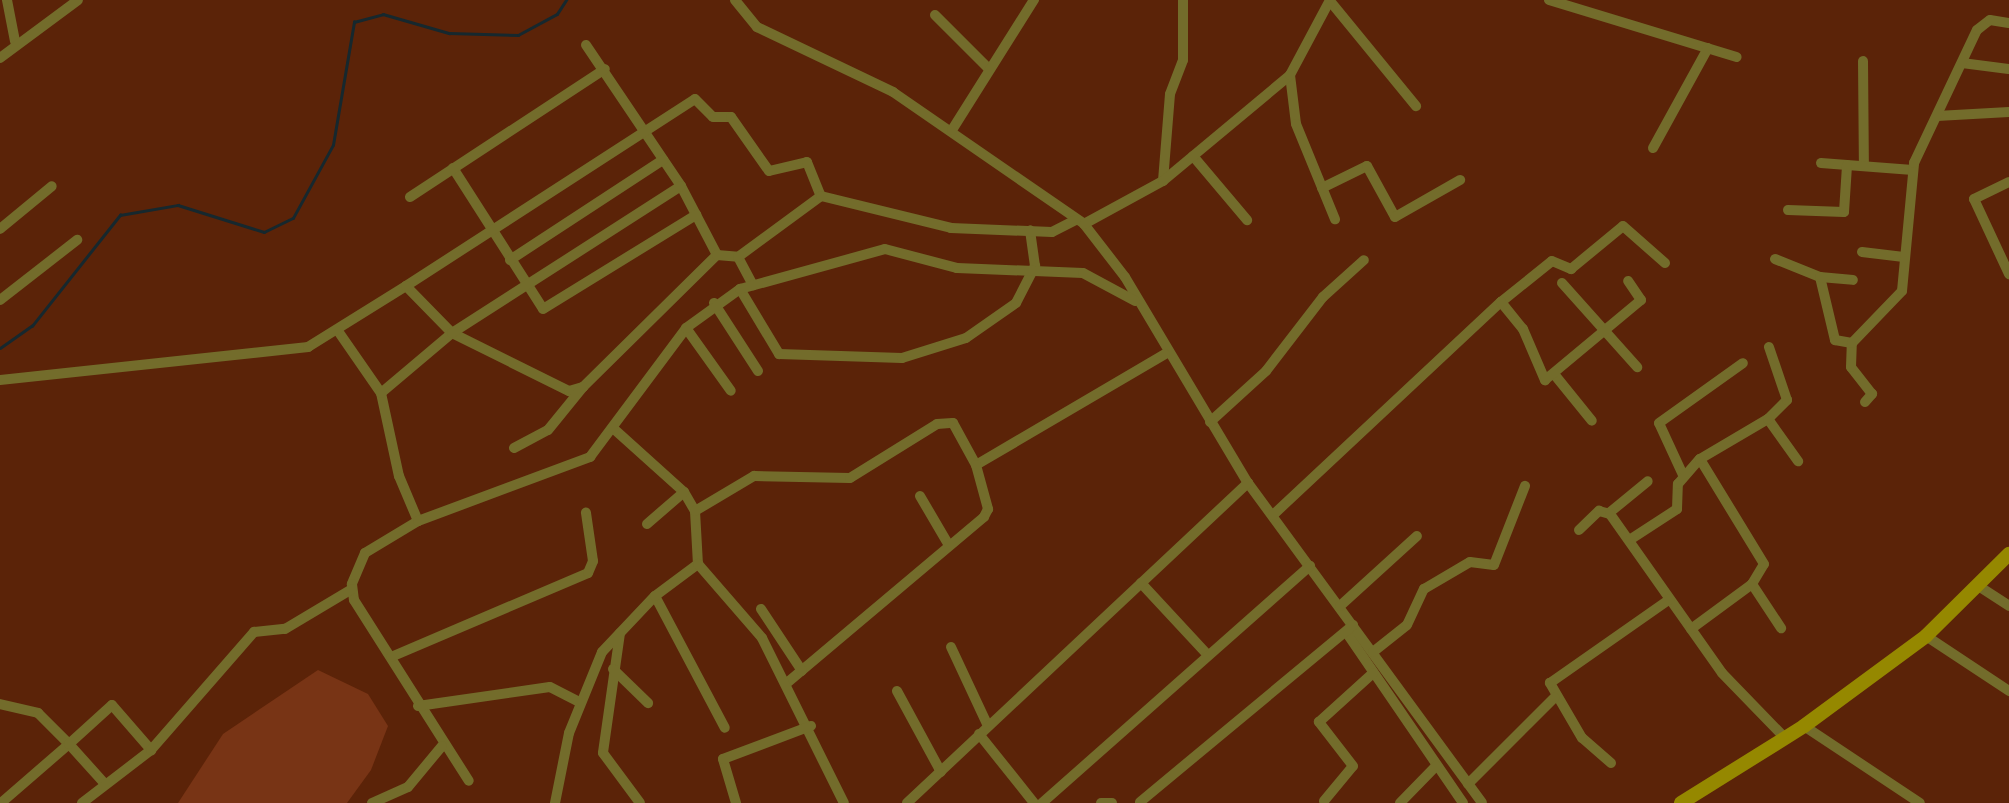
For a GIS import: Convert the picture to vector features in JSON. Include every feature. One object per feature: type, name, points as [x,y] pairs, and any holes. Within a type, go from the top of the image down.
[{"type":"street","points":[[7,0],[15,41]]},
{"type":"street","points":[[0,58],[15,41],[78,0]]},
{"type":"street","points":[[734,0],[748,18],[893,92],[952,130],[1080,222],[1139,303],[1165,354],[1248,483],[1340,606],[1373,673],[1463,803]]},
{"type":"street","points":[[952,130],[988,68],[1034,0]]},
{"type":"street","points":[[1163,181],[1170,94],[1183,60],[1183,0]]},
{"type":"street","points":[[821,196],[951,228],[1059,230],[1080,222],[1163,181],[1290,75],[1330,0],[1416,106]]},
{"type":"street","points":[[1549,0],[1737,57]]},
{"type":"street","points":[[935,15],[988,68]]},
{"type":"street","points":[[1865,401],[1872,394],[1851,367],[1852,343],[1900,295],[1913,170],[1981,26],[1990,20],[2009,23]]},
{"type":"street","points":[[586,45],[605,69],[681,187],[717,255]]},
{"type":"street","points":[[1653,148],[1707,48]]},
{"type":"street","points":[[1863,61],[1864,166]]},
{"type":"street","points":[[1962,63],[2009,69]]},
{"type":"street","points":[[410,197],[605,69]]},
{"type":"street","points":[[1290,75],[1296,124],[1335,219]]},
{"type":"street","points":[[0,380],[308,347],[338,331],[490,229],[695,99],[713,117],[731,117],[769,171],[807,162],[821,196]]},
{"type":"street","points":[[1937,116],[2009,112]]},
{"type":"street","points":[[1193,156],[1247,220]]},
{"type":"street","points":[[510,260],[663,160]]},
{"type":"street","points":[[1821,163],[1913,170]]},
{"type":"street","points":[[1788,210],[1844,212],[1847,165]]},
{"type":"street","points":[[1322,188],[1367,166],[1395,217],[1460,180]]},
{"type":"street","points":[[453,168],[524,286],[545,309],[696,215]]},
{"type":"street","points":[[2009,182],[1973,199],[2009,274]]},
{"type":"street","points":[[0,229],[52,186]]},
{"type":"street","points":[[381,393],[452,333],[681,187]]},
{"type":"street","points":[[717,255],[738,257],[821,196]]},
{"type":"street","points":[[1273,514],[1501,302],[1552,261],[1571,269],[1623,226],[1665,263]]},
{"type":"street","points":[[740,289],[779,355],[902,358],[966,338],[1008,310],[1035,266],[1030,230]]},
{"type":"street","points":[[0,300],[77,240]]},
{"type":"street","points":[[82,803],[151,750],[254,632],[285,629],[352,589],[371,547],[418,521],[580,463],[614,429],[686,328],[714,303],[740,289],[885,249],[957,268],[1035,266],[1098,276],[1139,303]]},
{"type":"street","points":[[1862,252],[1905,257]]},
{"type":"street","points":[[514,448],[548,430],[583,387],[717,255]]},
{"type":"street","points":[[738,257],[753,285]]},
{"type":"street","points":[[1775,259],[1820,277],[1853,280]]},
{"type":"street","points":[[1210,422],[1266,371],[1323,297],[1364,260]]},
{"type":"street","points":[[1820,277],[1824,315],[1835,340],[1852,343]]},
{"type":"street","points":[[1501,302],[1523,329],[1540,376],[1554,374],[1641,300],[1628,281]]},
{"type":"street","points":[[1562,283],[1637,367]]},
{"type":"street","points":[[406,286],[452,333],[557,390],[583,387]]},
{"type":"street","points":[[714,303],[758,371]]},
{"type":"street","points":[[686,328],[731,391]]},
{"type":"street","points":[[338,331],[381,393],[400,476],[418,521]]},
{"type":"street","points":[[1683,475],[1700,459],[1768,419],[1788,398],[1769,346]]},
{"type":"street","points":[[976,465],[1165,354]]},
{"type":"street","points":[[1631,539],[1677,509],[1683,475],[1659,423],[1743,363]]},
{"type":"street","points":[[1554,374],[1592,421]]},
{"type":"street","points":[[1768,419],[1798,461]]},
{"type":"street","points":[[695,511],[754,476],[850,478],[944,421],[953,423],[976,465],[987,511],[947,542],[874,615],[788,682]]},
{"type":"street","points":[[614,429],[684,492],[695,511],[698,564],[744,614],[788,682],[811,726],[844,803]]},
{"type":"street","points":[[1690,629],[1752,584],[1764,564],[1700,459]]},
{"type":"street","points":[[1609,513],[1648,481]]},
{"type":"street","points":[[907,803],[1248,483]]},
{"type":"street","points":[[1373,652],[1408,625],[1424,589],[1470,562],[1494,565],[1525,486]]},
{"type":"street","points":[[647,524],[684,492]]},
{"type":"street","points":[[920,496],[947,542]]},
{"type":"street","points":[[1579,530],[1599,511],[1609,513],[1631,539],[1722,673],[1785,738]]},
{"type":"street","points":[[391,657],[588,573],[593,561],[586,513]]},
{"type":"street","points":[[1340,606],[1417,536]]},
{"type":"street","points":[[1681,803],[1804,726],[1926,636],[1980,587],[2009,554]]},
{"type":"street","points":[[555,803],[580,702],[602,652],[655,596],[698,564]]},
{"type":"street","points":[[1042,803],[1310,566]]},
{"type":"street","points":[[1141,583],[1208,655]]},
{"type":"street","points":[[1752,584],[1781,628]]},
{"type":"street","points":[[1980,587],[2009,606]]},
{"type":"street","points":[[352,589],[442,746],[469,781]]},
{"type":"street","points":[[655,596],[725,728]]},
{"type":"street","points":[[1611,763],[1582,738],[1554,698],[1552,681],[1670,598]]},
{"type":"street","points":[[761,609],[802,671]]},
{"type":"street","points":[[1350,628],[1373,652],[1482,803]]},
{"type":"street","points":[[1140,802],[1231,721],[1350,628]]},
{"type":"street","points":[[620,633],[603,753],[640,803]]},
{"type":"street","points":[[1926,636],[2009,691]]},
{"type":"street","points":[[951,647],[984,730],[1034,803]]},
{"type":"street","points":[[613,669],[648,703]]},
{"type":"street","points":[[1324,802],[1353,765],[1319,722],[1373,673]]},
{"type":"street","points":[[418,706],[550,687],[580,702]]},
{"type":"street","points":[[897,691],[941,772]]},
{"type":"street","points":[[1468,784],[1554,698]]},
{"type":"street","points":[[0,704],[38,713],[105,784]]},
{"type":"street","points":[[1,803],[115,705],[151,750]]},
{"type":"street","points":[[736,803],[724,757],[811,726]]},
{"type":"street","points":[[1804,726],[1920,803]]},
{"type":"street","points":[[372,803],[408,787],[442,746]]},
{"type":"street","points":[[1400,803],[1437,766]]},
{"type":"street","points":[[1101,803],[1112,803]]},
{"type":"shaded area","points":[[318,670],[368,694],[388,726],[371,770],[347,803],[178,803],[223,734]]},
{"type":"waterway","points":[[0,348],[32,326],[120,215],[178,205],[264,232],[293,218],[333,145],[354,22],[383,14],[449,33],[518,35],[557,14],[566,0]]}]
